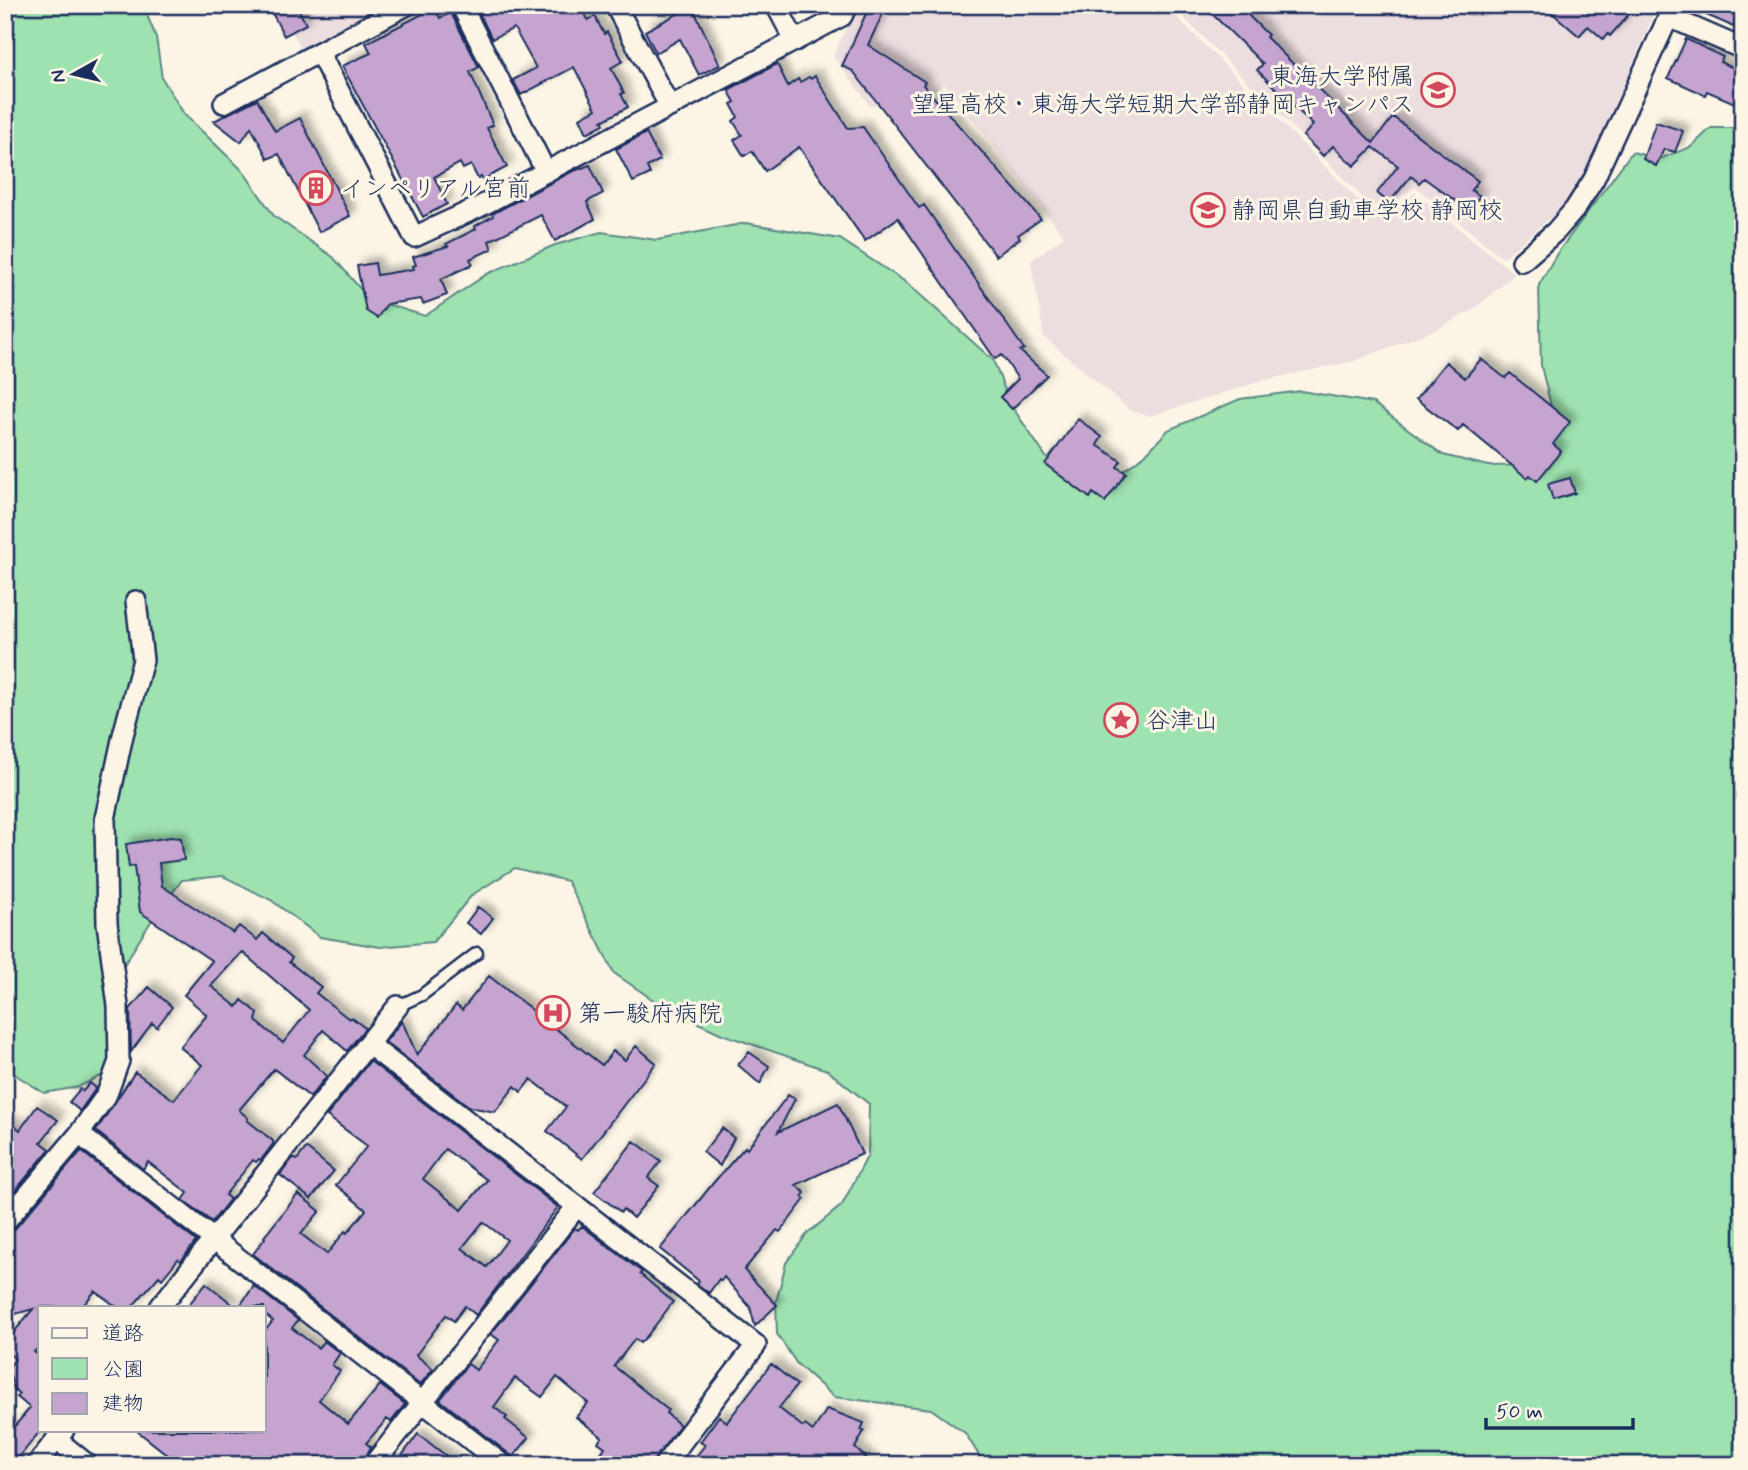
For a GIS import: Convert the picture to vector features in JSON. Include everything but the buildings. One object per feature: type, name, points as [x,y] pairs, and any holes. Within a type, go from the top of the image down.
[{"type":"street","points":[[223,103],[407,5]]},
{"type":"street","points":[[461,5],[546,172]]},
{"type":"street","points":[[615,5],[670,107]]},
{"type":"street","points":[[776,5],[794,41]]},
{"type":"street","points":[[319,52],[414,237],[479,207],[842,16],[847,5]]},
{"type":"street","points":[[1522,261],[1556,231],[1575,209],[1594,179],[1672,11],[1743,49]]},
{"type":"street","points":[[5,1222],[79,1134],[107,1094],[119,1061],[118,1006],[107,923],[105,818],[143,660],[136,601]]},
{"type":"street","points":[[161,1306],[398,1006]]},
{"type":"street","points":[[368,1044],[756,1345],[664,1465]]},
{"type":"street","points":[[79,1134],[503,1465]]},
{"type":"street","points":[[373,1465],[577,1206]]},
{"type":"street","points":[[36,1465],[60,1435],[88,1465]]},
{"type":"lane","points":[[398,1006],[422,995],[477,953]]},
{"type":"shaded area","points":[[278,5],[385,5],[302,50]]},
{"type":"shaded area","name":"静岡県自動車学校 静岡校","points":[[857,5],[1165,5],[1361,203],[1381,212],[1398,206],[1415,193],[1515,274],[1473,310],[1435,330],[1354,361],[1265,380],[1150,416],[1131,411],[1044,337],[1031,261],[1064,236],[944,83],[911,108],[891,94],[871,107],[833,56]]},
{"type":"shaded area","name":"東海大学附属 望星高校・東海大学短期大学部静岡キャンパス","points":[[1171,5],[1658,5],[1584,175],[1562,208],[1503,258],[1416,187],[1388,205],[1371,206]]},
{"type":"green space","points":[[5,5],[143,5],[156,37],[162,78],[184,114],[243,171],[274,216],[333,257],[369,299],[425,316],[487,274],[555,245],[601,232],[657,240],[746,223],[840,239],[907,283],[993,360],[1011,405],[1046,457],[1084,479],[1116,476],[1145,455],[1168,430],[1240,399],[1301,391],[1373,403],[1443,455],[1488,466],[1534,465],[1556,426],[1541,366],[1539,285],[1556,255],[1632,152],[1659,159],[1691,147],[1711,128],[1743,128],[1743,1465],[985,1465],[965,1433],[931,1409],[834,1397],[797,1364],[777,1334],[776,1302],[786,1263],[807,1234],[842,1205],[868,1155],[869,1104],[827,1070],[722,1034],[662,1006],[614,973],[567,881],[515,868],[472,895],[433,942],[380,947],[320,937],[271,900],[223,876],[182,880],[150,923],[122,968],[112,1044],[105,1074],[78,1087],[44,1093],[5,1068]]},
{"type":"place","name":"東海大学附属 望星高校・東海大学短期大学部静岡キャンパス","points":[[1438,90]]},
{"type":"place","name":"インペリアル宮前","points":[[316,188]]},
{"type":"place","name":"静岡県自動車学校 静岡校","points":[[1208,210]]},
{"type":"place","name":"谷津山","points":[[1121,720]]},
{"type":"place","name":"第一駿府病院","points":[[553,1013]]}]
